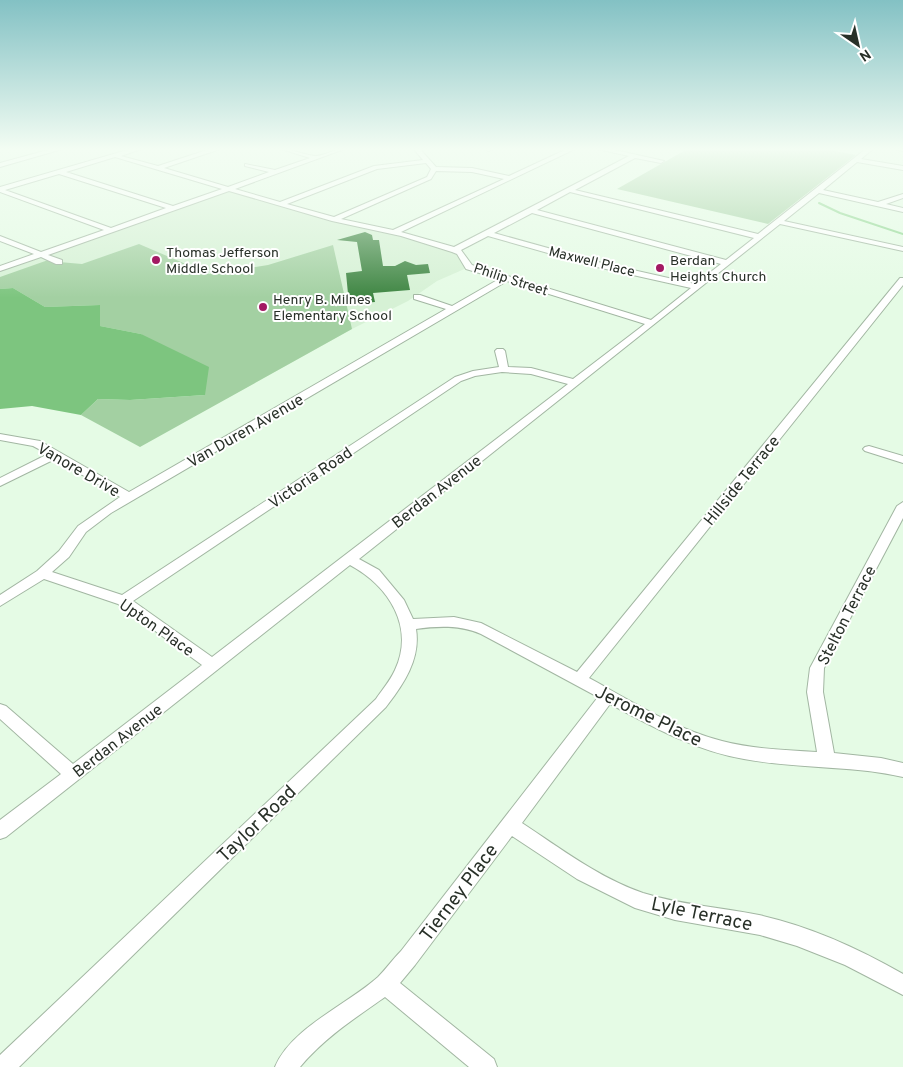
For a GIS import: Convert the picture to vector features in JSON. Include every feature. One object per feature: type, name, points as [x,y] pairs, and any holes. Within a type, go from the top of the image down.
[{"type":"street","points":[[22,198],[111,230]]},
{"type":"street","points":[[141,198],[173,208]]},
{"type":"street","points":[[0,269],[203,198]]},
{"type":"street","name":"Philip Street","points":[[259,198],[360,227],[395,232],[455,250],[460,252],[469,267],[652,323]]},
{"type":"street","points":[[280,204],[296,198]]},
{"type":"street","points":[[334,220],[386,198]]},
{"type":"street","points":[[395,232],[468,198]]},
{"type":"street","points":[[455,250],[553,198]]},
{"type":"street","points":[[600,198],[760,237]]},
{"type":"street","name":"Berdan Avenue","points":[[0,831],[811,198]]},
{"type":"street","points":[[851,198],[903,210]]},
{"type":"street","points":[[880,204],[898,198]]},
{"type":"street","points":[[530,210],[728,263]]},
{"type":"street","points":[[779,222],[903,250]]},
{"type":"street","name":"Maxwell Place","points":[[487,232],[600,265],[697,287]]},
{"type":"street","points":[[0,238],[59,262]]},
{"type":"street","name":"Van Duren Avenue","points":[[0,601],[42,574],[64,554],[88,524],[107,510],[506,278]]},
{"type":"street","name":"Hillside Terrace","points":[[579,680],[903,280]]},
{"type":"street","points":[[417,297],[452,309]]},
{"type":"street","points":[[500,351],[504,369]]},
{"type":"street","name":"Victoria Road","points":[[123,601],[449,384],[469,375],[504,369],[542,372],[575,383]]},
{"type":"street","name":"Vanore Drive","points":[[0,437],[36,443],[128,497]]},
{"type":"street","points":[[869,448],[903,460]]},
{"type":"street","points":[[0,483],[57,454]]},
{"type":"street","name":"Stelton Terrace","points":[[827,760],[815,692],[817,668],[903,506]]},
{"type":"street","name":"Taylor Road","points":[[3,1067],[381,703],[397,681],[406,663],[410,648],[408,625],[404,610],[374,573],[349,559]]},
{"type":"street","name":"Upton Place","points":[[42,574],[123,601],[213,665]]},
{"type":"street","name":"Jerome Place","points":[[408,625],[445,621],[471,624],[484,628],[608,696],[691,738],[723,748],[753,753],[882,765],[903,770]]},
{"type":"street","name":"Tierney Place","points":[[286,1067],[301,1049],[329,1025],[385,984],[408,958],[608,696]]},
{"type":"street","points":[[0,710],[73,774]]},
{"type":"street","name":"Lyle Terrace","points":[[510,825],[575,867],[632,898],[662,908],[761,925],[796,935],[863,963],[903,985]]},
{"type":"street","points":[[385,984],[486,1067]]},
{"type":"shaded area","points":[[204,198],[260,198],[361,227],[395,232],[455,250],[469,267],[437,281],[408,301],[352,329],[226,399],[0,295],[0,269]]},
{"type":"green space","points":[[655,198],[801,198],[768,224]]},
{"type":"green space","name":"Henry B. Milnes Elementary School","points":[[139,244],[209,274],[268,265],[333,245],[352,329],[140,447],[81,415],[98,399],[130,400],[205,395],[141,334],[100,326],[99,305],[45,307],[13,288],[0,289],[0,277],[51,259],[59,262],[82,264]]},
{"type":"green space","points":[[13,288],[45,307],[100,305],[100,326],[141,334],[209,367],[205,395],[130,400],[98,399],[81,415],[32,406],[0,409],[0,289]]},
{"type":"building","name":"Henry B. Milnes Elementary School","points":[[365,232],[372,235],[373,240],[379,240],[383,266],[395,266],[405,261],[416,265],[428,264],[430,273],[407,275],[410,290],[373,293],[375,302],[349,304],[346,273],[362,271],[357,242],[337,240]]},
{"type":"waterway","points":[[819,203],[840,213],[903,234]]},
{"type":"place","name":"Thomas Jefferson Middle School","points":[[156,260]]},
{"type":"place","name":"Berdan Heights Church","points":[[660,268]]},
{"type":"place","name":"Henry B. Milnes Elementary School","points":[[263,307]]}]
